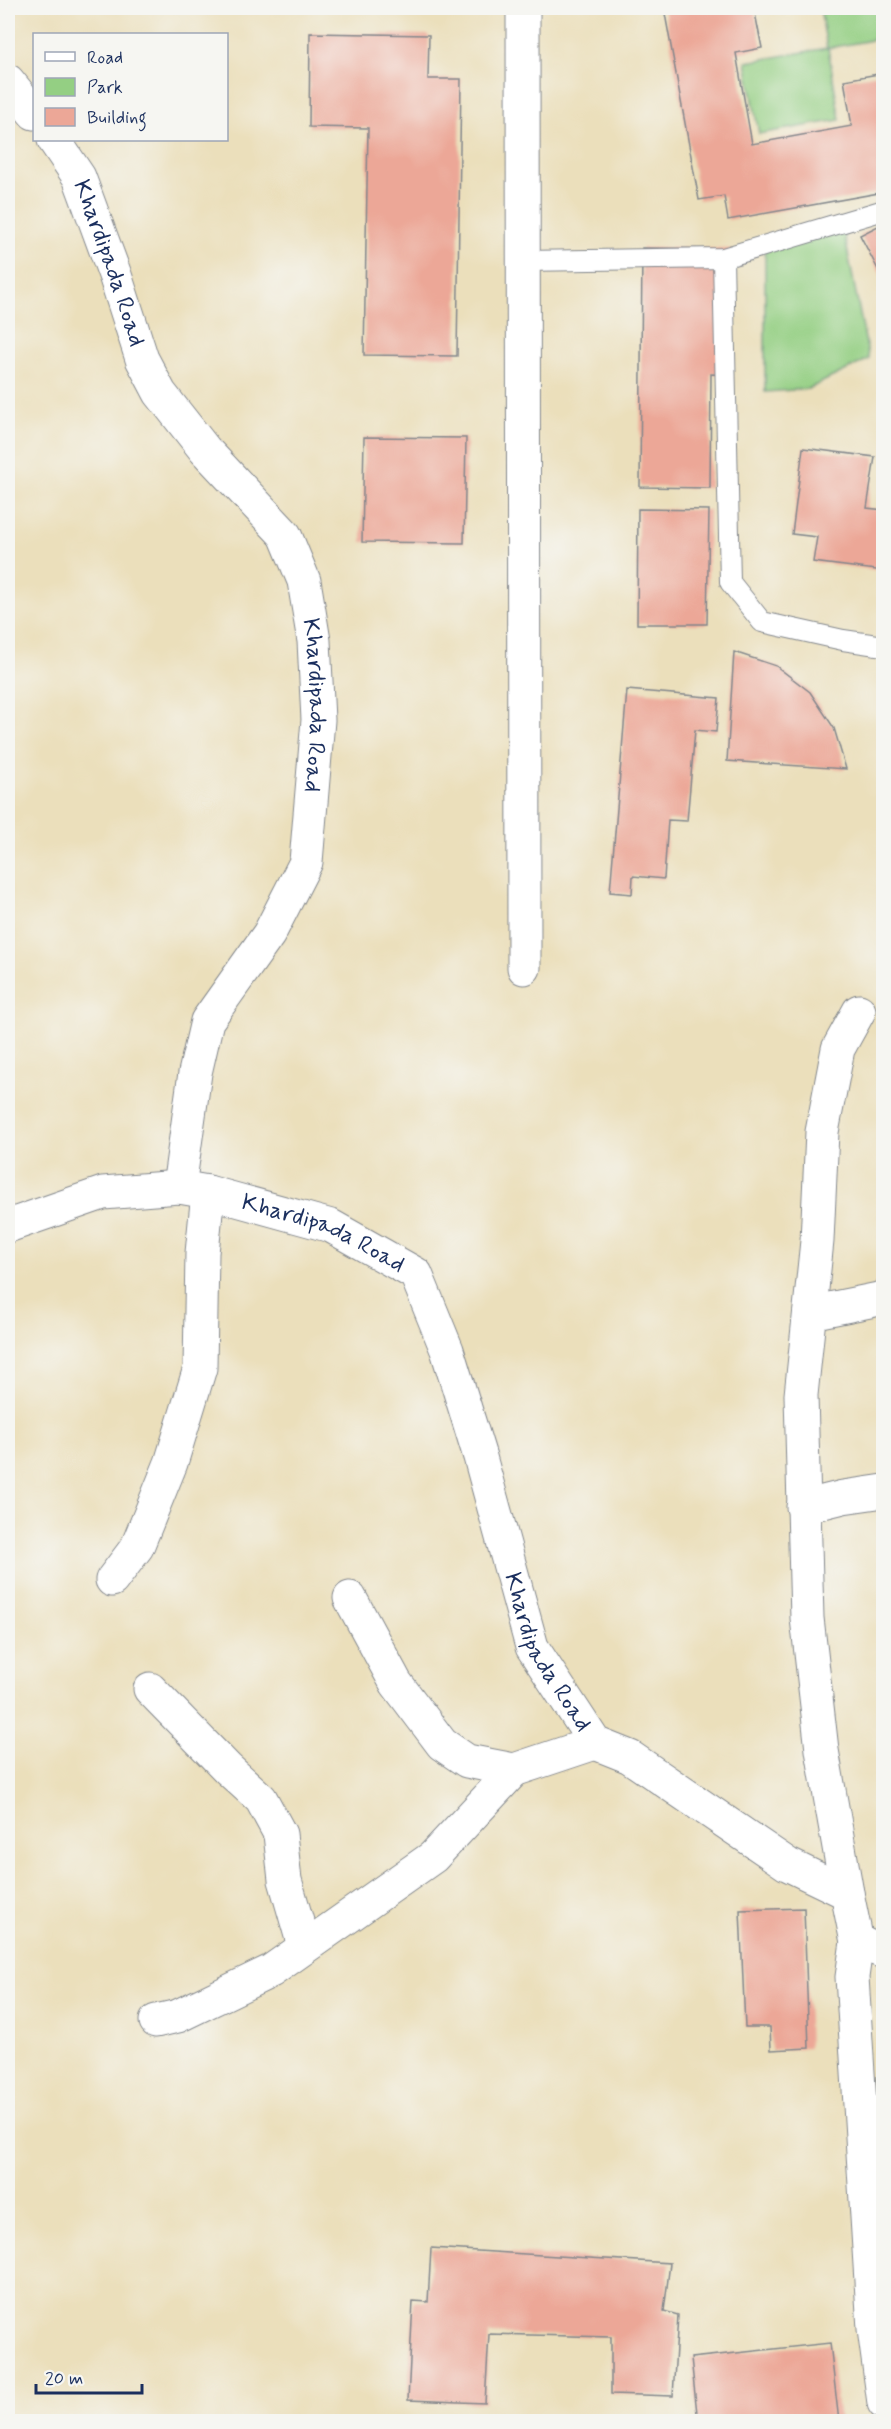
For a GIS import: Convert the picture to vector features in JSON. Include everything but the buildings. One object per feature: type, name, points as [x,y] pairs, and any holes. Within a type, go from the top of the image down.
[{"type":"street","points":[[523,8],[524,968]]},
{"type":"street","points":[[8,81],[33,113]]},
{"type":"street","name":"Khardipada Road","points":[[55,141],[79,177],[115,275],[142,359],[160,393],[205,450],[285,535],[304,580],[314,641],[318,720],[306,862],[269,934],[207,1022],[195,1073],[193,1189],[331,1226],[416,1274],[447,1350],[480,1457],[532,1647],[595,1743],[630,1757],[787,1864],[847,1893]]},
{"type":"street","points":[[859,1011],[838,1049],[822,1132],[817,1241],[801,1395],[803,1507],[807,1618],[822,1750],[847,1893],[870,1947],[852,1977],[874,2329],[884,2403]]},
{"type":"street","points":[[8,1226],[103,1193],[193,1189],[202,1254],[200,1368],[171,1463],[137,1547],[112,1581]]},
{"type":"street","points":[[810,1313],[884,1298]]},
{"type":"street","points":[[803,1507],[843,1497],[884,1491]]},
{"type":"street","points":[[350,1598],[396,1683],[442,1744],[467,1761],[514,1770]]},
{"type":"street","points":[[150,1689],[228,1769],[261,1799],[279,1834],[285,1880],[304,1946]]},
{"type":"street","points":[[156,2021],[178,2016],[271,1971],[433,1857],[514,1770],[595,1743]]},
{"type":"lane","points":[[523,261],[723,258],[884,210]]},
{"type":"lane","points":[[723,258],[730,582],[762,622],[843,640],[884,646]]},
{"type":"green space","points":[[820,8],[883,8],[883,38],[828,48],[840,120],[759,134],[746,62],[827,48]]},
{"type":"green space","points":[[842,223],[869,359],[808,389],[765,392],[765,237]]}]
